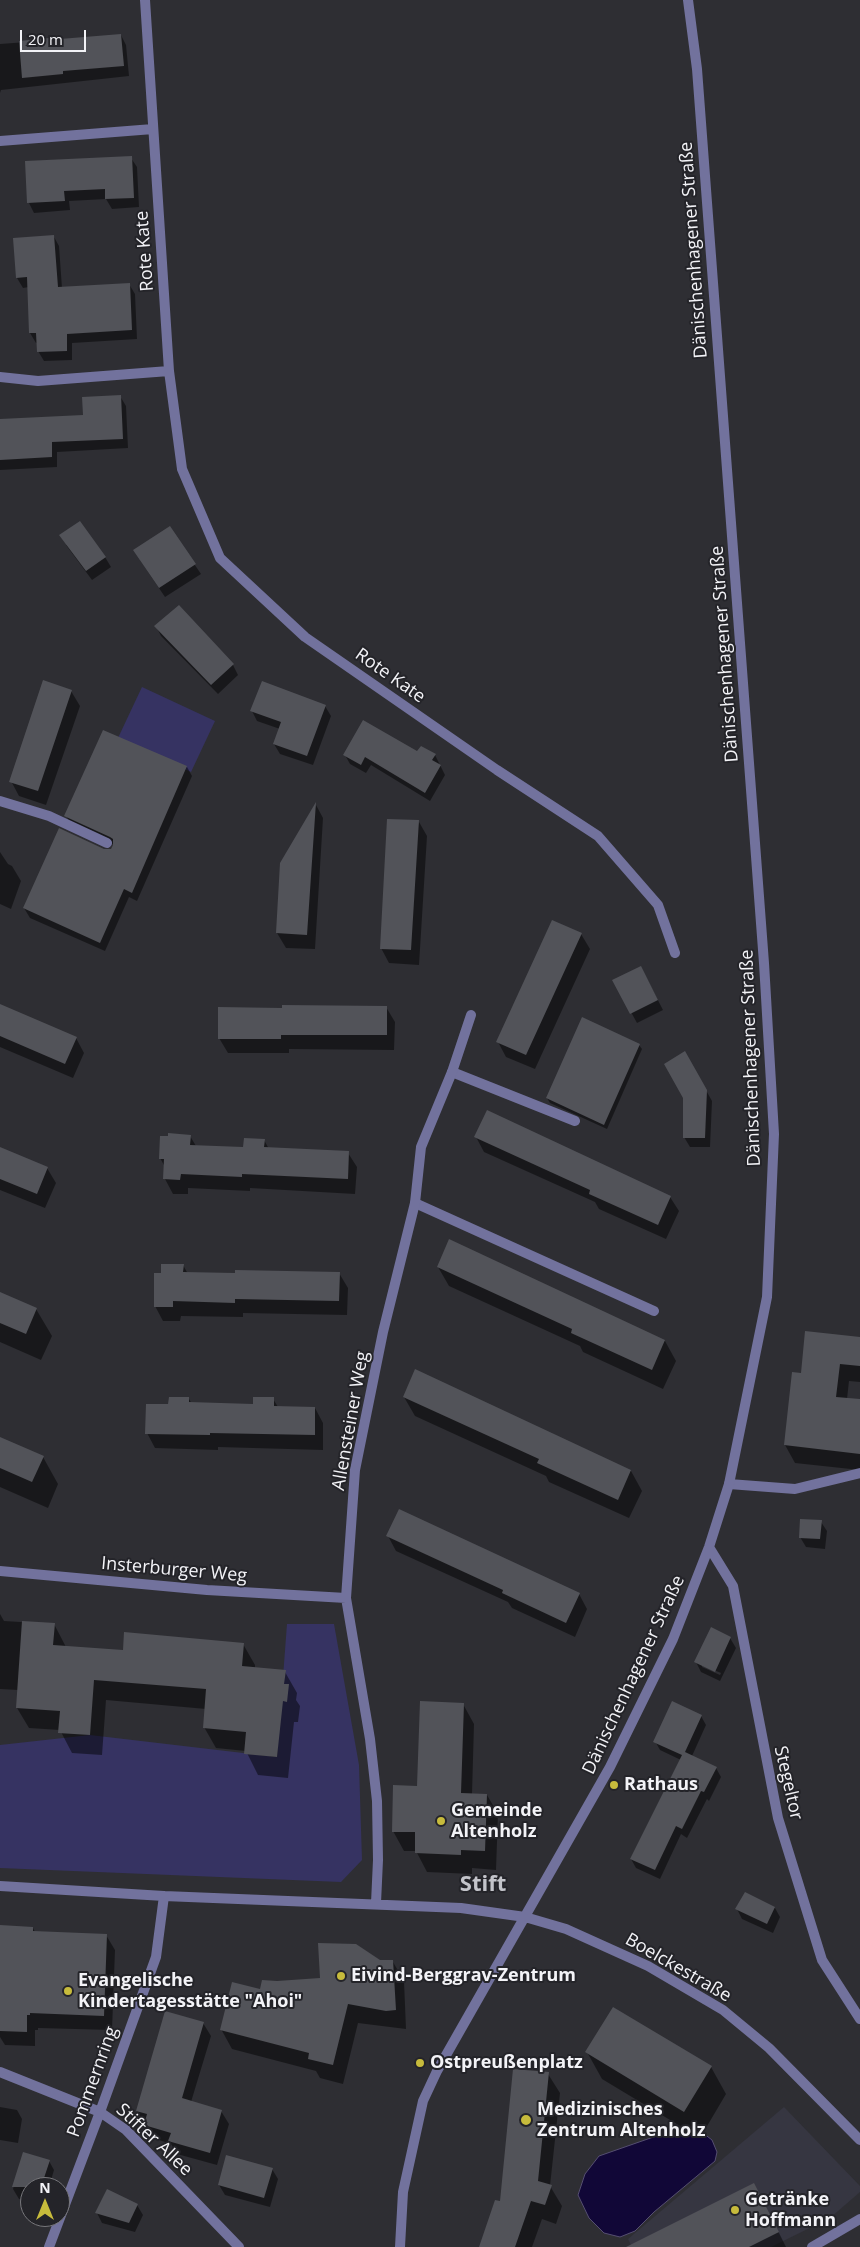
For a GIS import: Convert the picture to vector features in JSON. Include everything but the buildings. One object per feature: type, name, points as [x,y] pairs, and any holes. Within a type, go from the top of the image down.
[{"type":"street","name":"Rote Kate","points":[[145,0],[169,371],[182,469],[220,558],[305,637],[497,770],[598,836],[658,905],[675,952]]},
{"type":"street","name":"Dänischenhagener Straße","points":[[400,2247],[403,2192],[423,2101],[438,2071],[610,1767],[672,1639],[709,1547],[729,1484],[767,1297],[774,1134],[764,963],[697,70],[688,0]]},
{"type":"street","points":[[0,140],[154,129]]},
{"type":"street","points":[[0,377],[38,381],[169,371]]},
{"type":"street","points":[[0,801],[49,816],[107,844]]},
{"type":"street","name":"Allensteiner Weg","points":[[376,1903],[378,1860],[376,1792],[367,1722],[346,1598],[355,1470],[383,1332],[415,1203],[421,1147],[452,1072],[471,1015]]},
{"type":"street","points":[[452,1072],[575,1121]]},
{"type":"street","points":[[415,1203],[654,1311]]},
{"type":"street","points":[[729,1484],[795,1489],[860,1473]]},
{"type":"street","name":"Stegeltor","points":[[709,1547],[733,1586],[778,1818],[822,1960],[860,2019]]},
{"type":"street","name":"Insterburger Weg","points":[[0,1571],[207,1590],[346,1598]]},
{"type":"street","points":[[0,1886],[164,1896],[376,1903],[461,1908],[526,1917]]},
{"type":"street","name":"Pommernring","points":[[49,2247],[156,1957],[164,1896]]},
{"type":"street","name":"Boelckestraße","points":[[526,1917],[566,1929],[611,1948],[684,1986],[723,2010],[769,2048],[860,2140]]},
{"type":"street","name":"Stifter Allee","points":[[0,2072],[100,2112],[126,2130],[239,2247]]},
{"type":"street","points":[[812,2247],[860,2218]]},
{"type":"shaded area","points":[[142,687],[215,721],[191,772],[118,738]]},
{"type":"shaded area","points":[[287,1624],[334,1624],[359,1765],[362,1860],[341,1882],[0,1868],[0,1745],[90,1735],[277,1757]]},
{"type":"shaded area","points":[[784,2107],[860,2186],[860,2192],[830,2218],[771,2247],[632,2247],[628,2239]]},
{"type":"shaded area","points":[[685,2126],[698,2129],[712,2140],[717,2152],[715,2161],[654,2212],[635,2231],[620,2237],[604,2233],[589,2218],[578,2195],[585,2174],[599,2156]]},
{"type":"place","name":"Rathaus","points":[[614,1785]]},
{"type":"place","name":"Gemeinde Altenholz","points":[[441,1821]]},
{"type":"place","name":"Eivind-Berggrav-Zentrum","points":[[341,1976]]},
{"type":"place","name":"Evangelische Kindertagesstätte \"Ahoi\"","points":[[68,1991]]},
{"type":"place","name":"Ostpreußenplatz","points":[[420,2063]]},
{"type":"place","name":"Medizinisches Zentrum Altenholz","points":[[526,2120]]},
{"type":"place","name":"Getränke Hoffmann","points":[[735,2210]]},
{"type":"district","name":"Stift","points":[[483,1885]]}]
